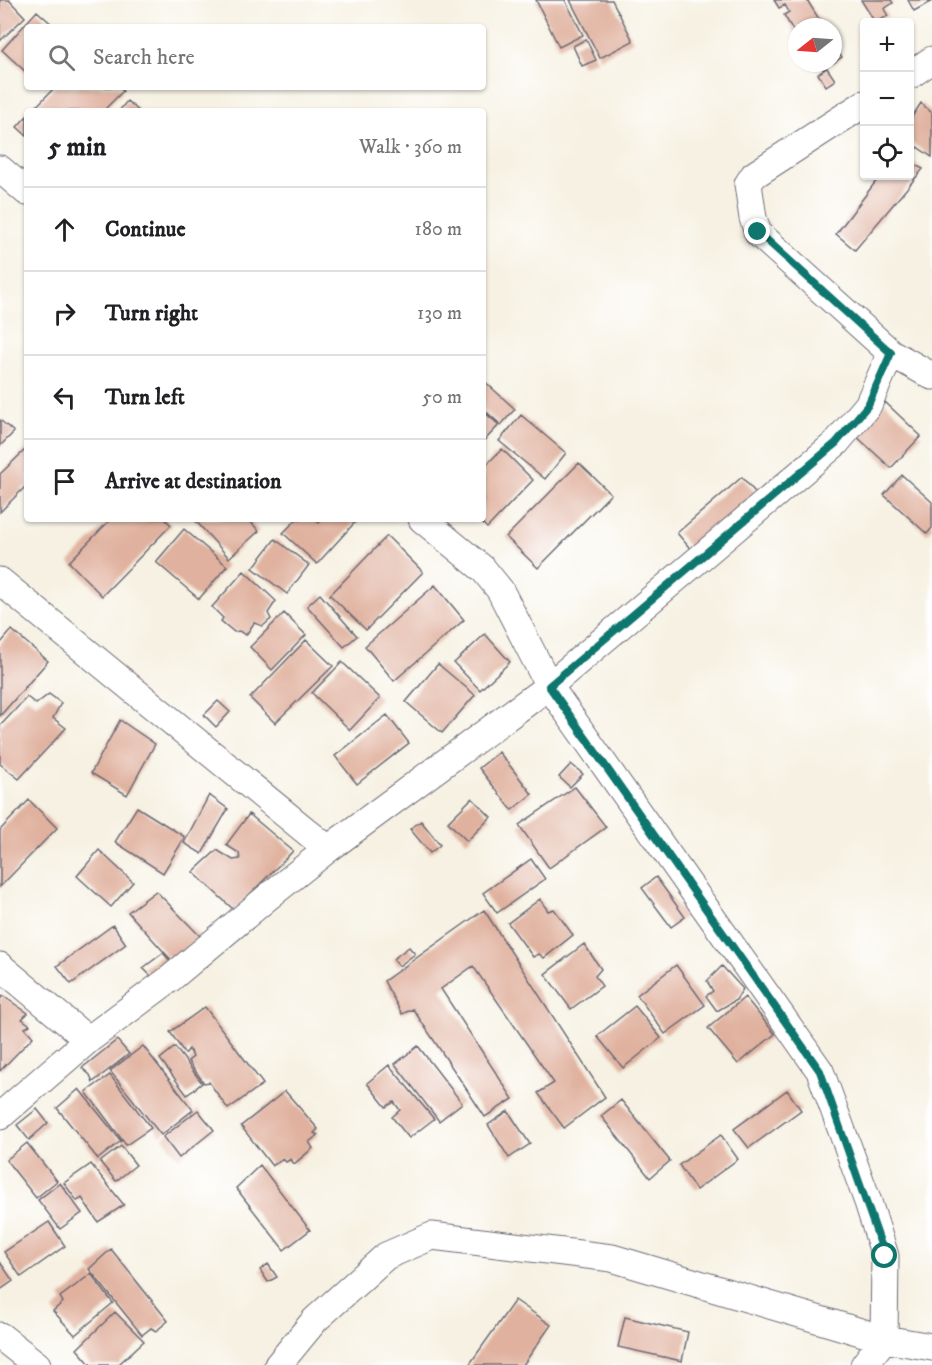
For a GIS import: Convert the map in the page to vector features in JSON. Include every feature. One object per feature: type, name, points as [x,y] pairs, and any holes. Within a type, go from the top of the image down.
[{"type":"street","points":[[914,72],[932,60]]},
{"type":"street","points":[[860,107],[754,175],[748,184],[753,218],[758,232],[891,353],[932,376]]},
{"type":"street","points":[[0,169],[24,189]]},
{"type":"street","points":[[0,1116],[88,1040],[171,978],[328,849],[549,686],[836,443],[868,405],[891,353]]},
{"type":"street","points":[[426,522],[483,569],[500,590],[549,686],[820,1071],[885,1256],[884,1339],[864,1365]]},
{"type":"street","points":[[0,581],[328,849]]},
{"type":"street","points":[[0,966],[88,1040]]},
{"type":"street","points":[[278,1365],[315,1320],[386,1256],[432,1236],[612,1258],[884,1339],[932,1347]]},
{"type":"street","points":[[0,1336],[37,1365]]},
{"type":"building","points":[[0,0],[9,0],[25,17],[0,41]]},
{"type":"building","points":[[536,0],[565,0],[583,35],[559,47]]},
{"type":"building","points":[[570,0],[612,0],[633,41],[600,58]]},
{"type":"building","points":[[774,0],[807,0],[818,18],[788,18],[788,22],[784,15],[789,12],[785,5],[779,8]]},
{"type":"building","points":[[861,0],[891,0],[893,3],[884,9],[888,16],[872,18]]},
{"type":"building","points":[[908,0],[932,0],[932,1],[914,11]]},
{"type":"building","points":[[37,11],[52,24],[25,24]]},
{"type":"building","points":[[24,25],[24,70],[2,50]]},
{"type":"building","points":[[586,39],[596,60],[582,66],[573,46]]},
{"type":"building","points":[[830,72],[835,80],[826,86],[818,74]]},
{"type":"building","points":[[52,90],[123,91],[106,108],[35,108]]},
{"type":"building","points":[[127,101],[135,108],[121,108]]},
{"type":"building","points":[[921,103],[932,113],[932,157],[914,145],[914,114]]},
{"type":"building","points":[[24,119],[24,133],[17,127]]},
{"type":"building","points":[[914,164],[923,169],[914,180]]},
{"type":"building","points":[[877,180],[914,180],[855,250],[836,234]]},
{"type":"building","points":[[486,383],[515,409],[501,425],[486,412]]},
{"type":"building","points":[[885,402],[921,436],[891,468],[855,435]]},
{"type":"building","points":[[486,414],[499,425],[486,439]]},
{"type":"building","points":[[521,415],[566,453],[545,479],[499,441]]},
{"type":"building","points":[[0,420],[14,432],[0,446]]},
{"type":"building","points":[[502,449],[533,480],[487,528],[481,522],[486,522],[486,465]]},
{"type":"building","points":[[24,451],[24,488],[0,512],[0,474]]},
{"type":"building","points":[[579,463],[611,494],[538,568],[506,537]]},
{"type":"building","points":[[902,475],[932,502],[932,528],[927,534],[884,495]]},
{"type":"building","points":[[742,477],[759,497],[694,553],[677,533]]},
{"type":"building","points":[[108,522],[168,522],[171,525],[102,596],[69,562]]},
{"type":"building","points":[[197,522],[251,522],[259,531],[229,558]]},
{"type":"building","points":[[294,522],[355,522],[317,564],[283,533]]},
{"type":"building","points":[[184,529],[227,566],[199,599],[156,562]]},
{"type":"building","points":[[387,536],[423,572],[366,630],[330,595]]},
{"type":"building","points":[[275,539],[309,565],[287,594],[253,568]]},
{"type":"building","points":[[244,571],[276,601],[268,613],[271,619],[263,626],[254,623],[246,635],[239,631],[234,632],[221,621],[223,618],[212,607]]},
{"type":"building","points":[[435,585],[464,620],[394,681],[365,646]]},
{"type":"building","points":[[320,594],[357,636],[344,647],[307,606]]},
{"type":"building","points":[[284,613],[306,635],[272,670],[250,647]]},
{"type":"building","points":[[12,630],[48,661],[0,716],[0,644]]},
{"type":"building","points":[[485,634],[510,662],[480,690],[454,663]]},
{"type":"building","points":[[306,640],[333,666],[275,723],[250,698]]},
{"type":"building","points":[[342,662],[380,698],[350,730],[312,693]]},
{"type":"building","points":[[438,664],[475,695],[442,733],[406,702]]},
{"type":"building","points":[[49,694],[61,703],[53,718],[66,728],[19,779],[0,764],[0,726],[27,697],[36,704]]},
{"type":"building","points":[[218,701],[230,712],[216,727],[204,715]]},
{"type":"building","points":[[387,715],[409,743],[357,784],[335,756]]},
{"type":"building","points":[[120,720],[155,744],[127,795],[91,773]]},
{"type":"building","points":[[499,752],[532,794],[512,810],[479,768]]},
{"type":"building","points":[[571,764],[583,774],[570,787],[559,777]]},
{"type":"building","points":[[575,787],[606,827],[549,868],[519,825]]},
{"type":"building","points":[[209,795],[228,809],[202,854],[184,843]]},
{"type":"building","points":[[472,798],[491,817],[467,841],[448,822]]},
{"type":"building","points":[[29,800],[57,828],[0,887],[0,830]]},
{"type":"building","points":[[137,807],[185,837],[163,873],[115,842]]},
{"type":"building","points":[[249,814],[293,851],[234,910],[193,872],[217,850],[233,860],[240,859],[239,853],[226,845]]},
{"type":"building","points":[[421,821],[440,845],[430,853],[410,829]]},
{"type":"building","points":[[99,850],[133,882],[111,907],[77,876]]},
{"type":"building","points":[[531,859],[545,879],[497,913],[483,893]]},
{"type":"building","points":[[656,877],[685,917],[671,927],[642,888]]},
{"type":"building","points":[[156,891],[200,936],[173,962],[128,912]]},
{"type":"building","points":[[540,899],[548,911],[554,909],[573,935],[544,958],[539,954],[533,957],[508,923]]},
{"type":"building","points":[[484,910],[605,1097],[564,1128],[538,1093],[554,1083],[473,966],[441,989],[513,1099],[485,1117],[413,1009],[402,1014],[384,981]]},
{"type":"building","points":[[113,925],[126,944],[71,984],[57,966]]},
{"type":"building","points":[[584,944],[601,969],[595,976],[602,986],[571,1009],[545,974]]},
{"type":"building","points":[[409,947],[415,954],[399,966],[393,959]]},
{"type":"building","points":[[163,953],[172,963],[154,979],[143,968]]},
{"type":"building","points":[[676,965],[705,1005],[665,1034],[637,995]]},
{"type":"building","points":[[722,966],[743,989],[736,1000],[717,1011],[706,996],[713,991],[707,981]]},
{"type":"building","points":[[3,996],[28,1013],[22,1019],[30,1025],[25,1028],[33,1037],[0,1071],[0,999]]},
{"type":"building","points":[[745,997],[775,1034],[738,1064],[708,1028]]},
{"type":"building","points":[[635,1006],[661,1038],[623,1068],[597,1036]]},
{"type":"building","points":[[205,1007],[263,1084],[228,1109],[209,1082],[204,1083],[188,1061],[193,1057],[189,1049],[185,1054],[170,1032]]},
{"type":"building","points":[[117,1040],[129,1054],[93,1082],[90,1075],[82,1068]]},
{"type":"building","points":[[143,1046],[193,1110],[161,1135],[110,1071]]},
{"type":"building","points":[[418,1046],[462,1103],[439,1121],[395,1064]]},
{"type":"building","points":[[175,1047],[202,1083],[187,1095],[160,1059]]},
{"type":"building","points":[[389,1065],[434,1119],[409,1138],[392,1117],[400,1110],[394,1102],[386,1107],[367,1083]]},
{"type":"building","points":[[110,1075],[151,1128],[126,1145],[86,1092]]},
{"type":"building","points":[[79,1089],[121,1141],[98,1159],[57,1108]]},
{"type":"building","points":[[787,1090],[801,1110],[749,1148],[734,1129]]},
{"type":"building","points":[[285,1091],[318,1129],[314,1133],[318,1135],[309,1142],[313,1148],[294,1164],[291,1159],[286,1162],[283,1159],[272,1166],[241,1126]]},
{"type":"building","points":[[621,1100],[670,1161],[650,1178],[601,1116]]},
{"type":"building","points":[[37,1109],[48,1123],[29,1140],[17,1125]]},
{"type":"building","points":[[198,1110],[214,1130],[179,1158],[163,1137]]},
{"type":"building","points":[[508,1111],[530,1144],[509,1158],[488,1125]]},
{"type":"building","points":[[721,1135],[738,1159],[696,1190],[679,1165]]},
{"type":"building","points":[[27,1143],[57,1181],[36,1198],[6,1160]]},
{"type":"building","points":[[121,1146],[136,1165],[116,1181],[100,1162]]},
{"type":"building","points":[[91,1164],[124,1205],[98,1222],[82,1198],[77,1201],[64,1183]]},
{"type":"building","points":[[260,1165],[310,1230],[284,1250],[236,1188]]},
{"type":"building","points":[[60,1183],[82,1213],[60,1229],[38,1200]]},
{"type":"building","points":[[49,1222],[65,1246],[21,1277],[4,1252]]},
{"type":"building","points":[[111,1249],[168,1321],[156,1331],[151,1328],[142,1335],[89,1269]]},
{"type":"building","points":[[0,1262],[13,1281],[0,1290]]},
{"type":"building","points":[[268,1264],[277,1277],[268,1282],[260,1270]]},
{"type":"building","points":[[91,1274],[113,1303],[75,1335],[53,1311],[63,1302],[60,1297]]},
{"type":"building","points":[[515,1300],[551,1325],[523,1365],[469,1365]]},
{"type":"building","points":[[115,1312],[144,1341],[120,1365],[91,1365],[77,1349]]},
{"type":"building","points":[[625,1317],[688,1332],[682,1361],[618,1347]]},
{"type":"route","points":[[758,232],[891,353],[868,405],[836,443],[549,686],[820,1071],[868,1202],[885,1256]]}]
